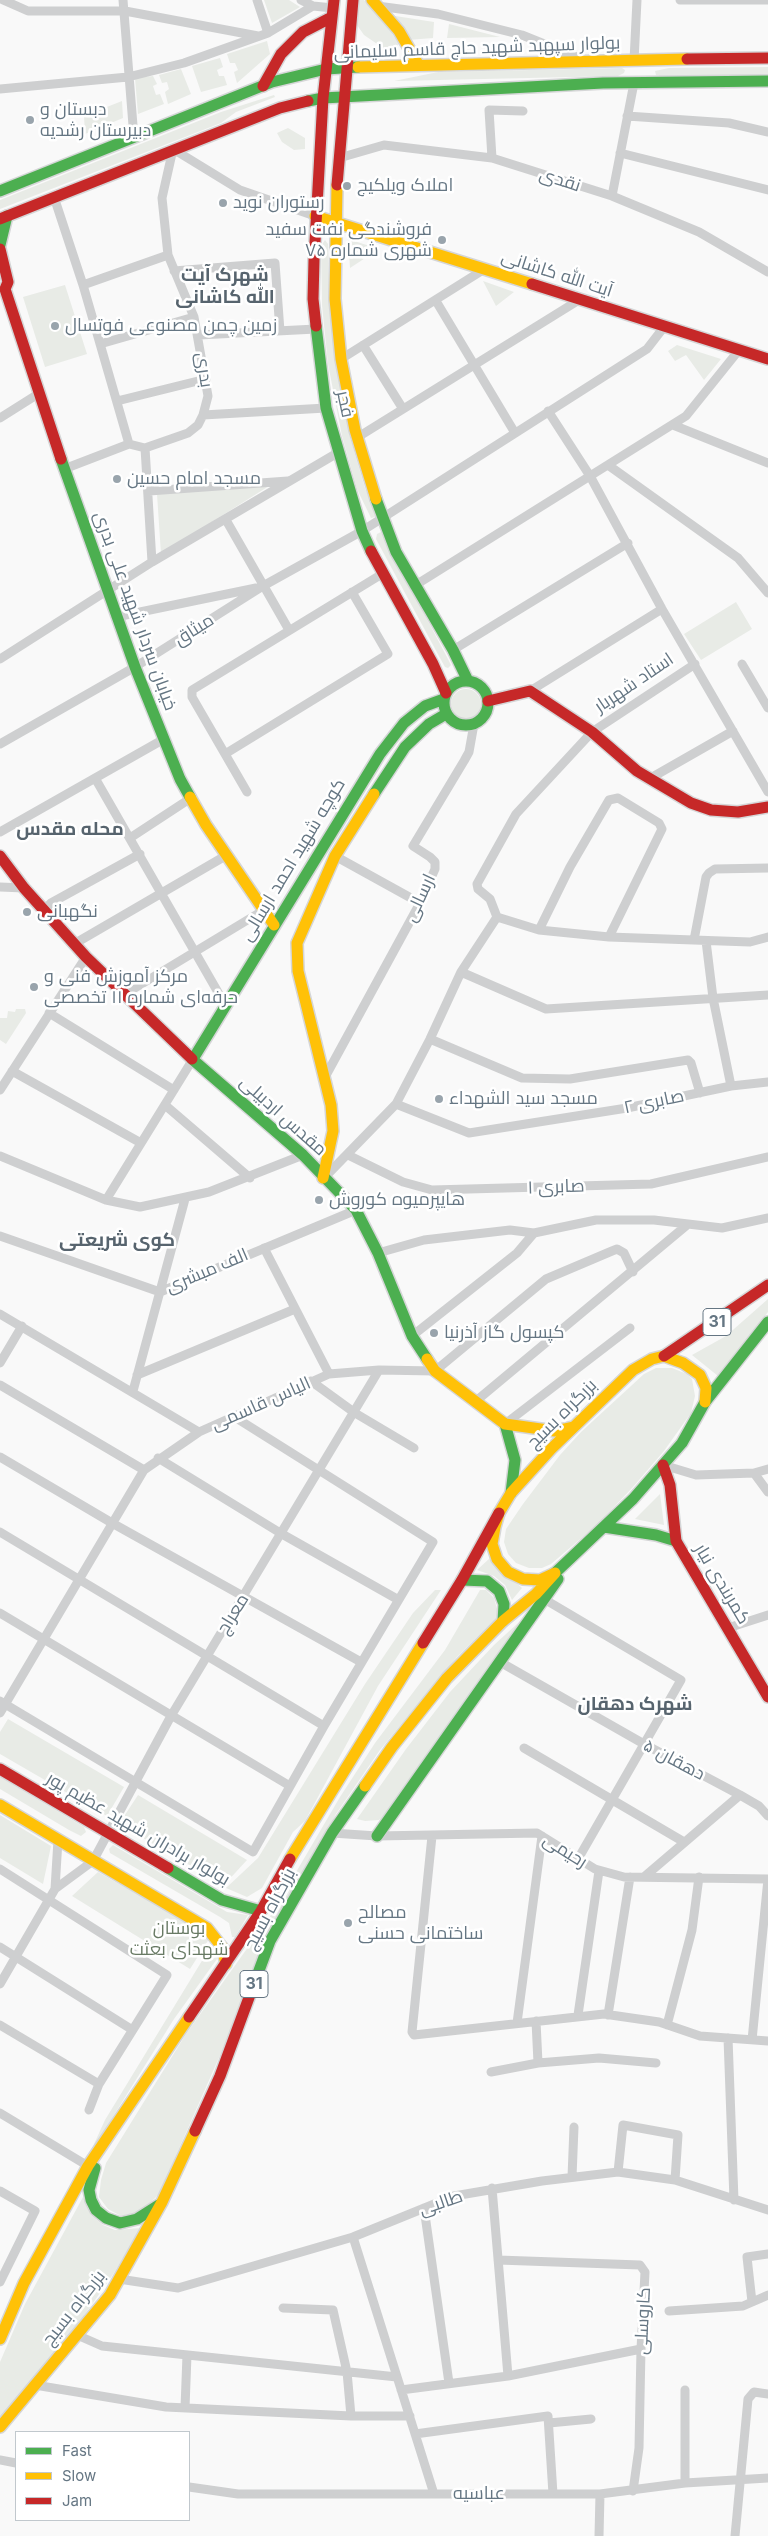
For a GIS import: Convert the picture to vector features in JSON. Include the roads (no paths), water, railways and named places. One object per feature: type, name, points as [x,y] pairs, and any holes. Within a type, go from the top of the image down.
[{"type":"main road","name":"فجر","points":[[353,0],[346,67],[335,223],[336,298],[341,359],[358,437],[381,518],[414,586],[453,650],[468,681]]},
{"type":"main road","points":[[375,3],[399,32],[418,64]]},
{"type":"main road","name":"فجر","points":[[333,8],[323,98],[315,216],[313,299],[326,408],[362,531],[382,574],[433,664],[445,696]]},
{"type":"main road","points":[[263,86],[282,54],[303,32],[333,8]]},
{"type":"main road","name":"بولوار سپهبد شهید حاج قاسم سلیمانی","points":[[0,191],[263,86],[326,69],[418,64],[768,58]]},
{"type":"main road","points":[[634,61],[634,83]]},
{"type":"main road","points":[[0,245],[3,217],[280,108],[323,98],[541,86],[768,81]]},
{"type":"main road","name":"آیت الله کاشانی","points":[[315,216],[768,359]]},
{"type":"main road","name":"خیابان سردار شهید علی بدری","points":[[0,250],[8,282],[2,287],[38,394],[116,617],[180,779],[227,855],[274,925]]},
{"type":"main road","points":[[468,681],[481,687],[488,701],[485,715],[474,724],[468,726],[455,723],[446,714],[445,696],[455,684],[468,681]]},
{"type":"main road","points":[[488,701],[530,691]]},
{"type":"main road","name":"استاد شهریار","points":[[530,691],[592,732],[637,772],[691,802],[711,810],[738,812],[768,807]]},
{"type":"main road","name":"کوچه شهید احمد ارسالی","points":[[193,1059],[348,803],[377,759],[404,723],[425,706],[445,696]]},
{"type":"main road","name":"کوچه شهید احمد ارسالی","points":[[323,1178],[332,1131],[331,1105],[298,971],[297,943],[335,856],[389,770],[418,734],[446,714]]},
{"type":"main road","points":[[377,759],[386,762],[389,770]]},
{"type":"main road","name":"مقدس اردبیلی","points":[[0,856],[24,888],[86,957],[193,1059],[304,1156],[323,1178],[356,1210],[378,1253],[412,1336],[435,1371],[505,1424]]},
{"type":"main road","name":"بزرگراه بسیج","points":[[0,2339],[24,2283],[88,2166],[261,1911],[312,1821],[462,1580],[511,1493],[532,1468],[633,1370],[652,1359],[664,1356],[768,1285]]},
{"type":"main road","name":"بزرگراه بسیج","points":[[0,2427],[110,2294],[162,2202],[220,2076],[270,1941],[332,1834],[392,1747],[441,1685],[503,1621],[536,1594],[664,1465],[694,1425],[705,1402],[768,1322]]},
{"type":"main road","points":[[664,1356],[692,1368],[700,1375],[706,1388],[705,1402]]},
{"type":"main road","points":[[511,1493],[515,1460],[505,1424],[555,1431],[575,1426]]},
{"type":"main road","points":[[604,1526],[656,1535],[676,1541],[670,1485],[664,1465]]},
{"type":"main road","name":"بزرگراه بسیج","points":[[499,1513],[492,1544],[497,1560],[508,1572],[523,1579],[540,1580],[555,1573]]},
{"type":"main road","name":"کمربندی نیار","points":[[676,1541],[768,1697]]},
{"type":"main road","points":[[377,1836],[570,1560]]},
{"type":"main road","points":[[462,1580],[487,1581],[499,1591],[504,1604],[503,1621]]},
{"type":"main road","name":"بولوار برادران شهید عظیم‌ پور","points":[[0,1769],[222,1900],[261,1911]]},
{"type":"main road","points":[[0,1805],[206,1928],[222,1947],[226,1964]]},
{"type":"main road","points":[[101,2149],[89,2190],[96,2210],[106,2218],[120,2223],[137,2219],[162,2202]]},
{"type":"street","points":[[2,0],[28,11],[125,11],[263,35]]},
{"type":"street","points":[[123,0],[134,138]]},
{"type":"street","points":[[257,0],[263,35]]},
{"type":"street","points":[[301,0],[313,6],[333,8]]},
{"type":"street","points":[[634,61],[637,0]]},
{"type":"street","points":[[680,0],[768,0]]},
{"type":"street","points":[[375,3],[438,14],[522,35],[586,61]]},
{"type":"street","points":[[0,88],[128,77],[184,63],[263,35],[313,6]]},
{"type":"street","points":[[612,196],[634,83]]},
{"type":"street","points":[[492,158],[489,110],[523,111]]},
{"type":"street","points":[[627,116],[729,123],[768,132]]},
{"type":"street","name":"نقدی","points":[[339,158],[384,144],[492,158],[612,196],[699,232],[768,272]]},
{"type":"street","points":[[173,149],[240,190],[315,216]]},
{"type":"street","name":"بدری","points":[[173,149],[162,198],[168,255],[194,317],[199,335],[208,396],[203,416]]},
{"type":"street","points":[[620,153],[768,190]]},
{"type":"street","points":[[54,197],[83,285],[129,444]]},
{"type":"street","points":[[83,285],[168,255]]},
{"type":"street","points":[[174,271],[275,263],[280,331]]},
{"type":"street","points":[[341,359],[484,270]]},
{"type":"street","points":[[358,437],[579,300]]},
{"type":"street","points":[[436,301],[515,433]]},
{"type":"street","points":[[100,344],[194,317]]},
{"type":"street","name":"میثاق","points":[[0,744],[135,667],[263,586],[362,531],[647,349],[664,327]]},
{"type":"street","points":[[199,335],[316,329]]},
{"type":"street","points":[[363,346],[403,409]]},
{"type":"street","points":[[414,586],[686,416],[739,350]]},
{"type":"street","points":[[117,401],[206,378]]},
{"type":"street","points":[[0,418],[38,394]]},
{"type":"street","points":[[64,469],[129,444],[145,448],[188,433],[198,425],[203,416],[326,408]]},
{"type":"street","points":[[548,411],[590,476],[628,543],[662,609],[768,792]]},
{"type":"street","points":[[673,424],[768,463]]},
{"type":"street","points":[[145,448],[152,562]]},
{"type":"street","points":[[0,659],[152,562],[339,452]]},
{"type":"street","points":[[608,465],[738,558],[768,593]]},
{"type":"street","points":[[149,491],[290,481]]},
{"type":"street","points":[[226,520],[289,630]]},
{"type":"street","points":[[453,650],[628,543]]},
{"type":"street","points":[[247,792],[191,694],[192,690],[382,574]]},
{"type":"street","points":[[116,617],[263,586]]},
{"type":"street","points":[[225,754],[388,654],[352,592]]},
{"type":"street","points":[[530,691],[662,609]]},
{"type":"street","name":"استاد شهریار","points":[[592,732],[695,664]]},
{"type":"street","points":[[742,664],[768,708]]},
{"type":"street","name":"ارسالی","points":[[324,1079],[420,903],[435,869],[435,862],[415,849],[414,842],[469,752],[474,724]]},
{"type":"street","points":[[649,778],[733,731]]},
{"type":"street","points":[[497,917],[490,899],[478,889],[477,884],[516,814],[592,732]]},
{"type":"street","points":[[0,832],[164,739]]},
{"type":"street","points":[[95,778],[219,994],[229,1002]]},
{"type":"street","points":[[130,838],[191,798]]},
{"type":"street","points":[[539,930],[570,867],[609,800],[618,798],[659,822],[662,829],[608,937]]},
{"type":"street","points":[[44,910],[51,903],[140,854]]},
{"type":"street","points":[[74,944],[227,855]]},
{"type":"street","points":[[335,856],[420,903]]},
{"type":"street","points":[[694,940],[706,877],[709,873],[715,869],[768,868]]},
{"type":"street","points":[[0,887],[24,888]]},
{"type":"street","points":[[125,994],[194,950],[264,910]]},
{"type":"street","points":[[497,917],[539,930],[608,937],[750,942],[768,937]]},
{"type":"street","points":[[323,1178],[348,1155],[396,1104],[430,1039],[461,972],[497,917]]},
{"type":"street","points":[[706,941],[713,998],[732,1086]]},
{"type":"street","points":[[0,1090],[86,957]]},
{"type":"street","points":[[461,972],[546,1009],[768,995]]},
{"type":"street","points":[[49,1013],[174,1090]]},
{"type":"street","points":[[430,1039],[522,1078],[570,1079],[688,1060],[692,1063],[700,1092]]},
{"type":"street","points":[[106,1200],[193,1059]]},
{"type":"street","points":[[12,1071],[141,1143]]},
{"type":"street","name":"صابری ۲","points":[[396,1104],[469,1133],[627,1108],[732,1086],[768,1082]]},
{"type":"street","points":[[165,1105],[250,1178]]},
{"type":"street","name":"صابری ۱","points":[[348,1155],[403,1182],[432,1190],[651,1184],[768,1156]]},
{"type":"street","points":[[0,1156],[106,1200],[140,1207],[185,1199],[250,1178],[304,1156]]},
{"type":"street","points":[[133,1391],[185,1199]]},
{"type":"street","name":"الف مبشری","points":[[0,1236],[160,1292],[356,1210]]},
{"type":"street","points":[[378,1253],[424,1240],[510,1230],[534,1234],[596,1220],[654,1220],[722,1228],[768,1218]]},
{"type":"street","points":[[476,1401],[633,1272],[687,1225]]},
{"type":"street","points":[[412,1336],[517,1253],[534,1234]]},
{"type":"street","points":[[264,1248],[329,1374]]},
{"type":"street","points":[[435,1371],[546,1279],[617,1249],[624,1253],[633,1272]]},
{"type":"street","points":[[137,1375],[295,1309]]},
{"type":"street","name":"الیاس قاسمی","points":[[0,1314],[133,1391],[199,1432],[329,1374],[379,1370],[435,1371]]},
{"type":"street","points":[[0,1363],[22,1326]]},
{"type":"street","points":[[505,1424],[630,1328]]},
{"type":"street","name":"معراج","points":[[92,1861],[206,1656],[282,1534],[318,1470],[379,1370]]},
{"type":"street","points":[[310,1381],[354,1413],[414,1448]]},
{"type":"street","points":[[0,1385],[144,1470]]},
{"type":"street","points":[[3,1702],[136,1780],[253,1852],[397,1599],[433,1542],[233,1416]]},
{"type":"street","points":[[0,1713],[3,1702],[43,1640],[144,1470],[158,1458],[199,1432]]},
{"type":"street","points":[[0,1456],[112,1523],[361,1662]]},
{"type":"street","points":[[158,1458],[282,1534],[397,1599]]},
{"type":"street","points":[[664,1465],[696,1475],[754,1473],[768,1469]]},
{"type":"street","points":[[754,1473],[768,1492]]},
{"type":"street","points":[[0,1532],[324,1726]]},
{"type":"street","points":[[544,1599],[681,1680],[578,1858]]},
{"type":"street","points":[[0,1614],[290,1786]]},
{"type":"street","points":[[728,1628],[768,1615]]},
{"type":"street","name":"دهقان ۵","points":[[500,1662],[644,1744],[740,1795],[759,1806],[768,1816]]},
{"type":"street","points":[[524,1748],[684,1842]]},
{"type":"street","points":[[644,1877],[740,1795]]},
{"type":"street","name":"رحیمی","points":[[332,1834],[432,1836],[537,1833],[599,1870],[630,1877],[699,1876],[768,1879]]},
{"type":"street","points":[[432,1836],[412,2032],[414,2035],[578,2015],[608,2014],[667,2024],[700,2036],[768,2041]]},
{"type":"street","points":[[517,2023],[542,1836]]},
{"type":"street","points":[[56,1889],[58,1840]]},
{"type":"street","points":[[0,1984],[56,1889],[92,1861]]},
{"type":"street","points":[[0,1869],[167,1974],[98,2084],[89,2110]]},
{"type":"street","points":[[578,2015],[599,1870]]},
{"type":"street","points":[[667,2024],[692,1930],[699,1876]]},
{"type":"street","points":[[608,2014],[630,1877]]},
{"type":"street","points":[[752,2040],[768,1879]]},
{"type":"street","points":[[0,1947],[131,2029]]},
{"type":"street","points":[[536,2021],[538,2063]]},
{"type":"street","points":[[0,2025],[98,2084]]},
{"type":"street","points":[[728,2038],[734,2200]]},
{"type":"street","points":[[490,2072],[538,2063],[599,2058],[656,2063]]},
{"type":"street","points":[[0,2113],[88,2166]]},
{"type":"street","points":[[618,2172],[624,2125],[678,2135],[675,2180]]},
{"type":"street","points":[[572,2178],[574,2127]]},
{"type":"street","name":"طالبی","points":[[118,2279],[178,2288],[353,2237],[454,2196],[492,2188],[618,2172],[675,2180],[768,2210]]},
{"type":"street","points":[[492,2188],[508,2376]]},
{"type":"street","points":[[0,2191],[34,2211],[2,2276]]},
{"type":"street","points":[[424,2208],[450,2383]]},
{"type":"street","points":[[353,2237],[434,2494]]},
{"type":"street","points":[[752,2302],[747,2257],[768,2254]]},
{"type":"street","name":"کاروسلی","points":[[498,2260],[640,2265],[645,2272],[639,2448],[633,2491]]},
{"type":"street","points":[[669,2311],[743,2306],[768,2295]]},
{"type":"street","points":[[283,2308],[333,2310],[347,2372],[351,2416]]},
{"type":"street","points":[[77,2335],[102,2346],[397,2377]]},
{"type":"street","points":[[401,2390],[508,2376],[641,2349]]},
{"type":"street","points":[[185,2408],[187,2355]]},
{"type":"street","points":[[35,2385],[166,2407],[351,2416],[410,2416]]},
{"type":"street","points":[[685,2483],[686,2390]]},
{"type":"street","points":[[735,2536],[742,2480],[748,2399],[754,2392],[768,2394]]},
{"type":"street","points":[[416,2434],[547,2416],[554,2494]]},
{"type":"street","points":[[549,2423],[591,2419]]},
{"type":"street","points":[[0,2460],[15,2462]]},
{"type":"street","name":"عباسیه","points":[[190,2487],[238,2494],[600,2494],[685,2483],[768,2478]]},
{"type":"street","points":[[599,2536],[600,2494]]},
{"type":"place","name":"دبستان و دبیرستان رشدیه","points":[[30,120]]},
{"type":"place","name":"املاک ویلکیج","points":[[347,186]]},
{"type":"place","name":"رستوران نوید","points":[[223,203]]},
{"type":"place","name":"فروشندگی نفت سفید شهری شماره ۷۵","points":[[442,240]]},
{"type":"place","name":"زمین چمن مصنوعی فوتسال","points":[[55,326]]},
{"type":"place","name":"مسجد امام حسین","points":[[117,479]]},
{"type":"place","name":"نگهبانی","points":[[27,912]]},
{"type":"place","name":"مرکز آموزش فنی و حرفه‌ای شماره ۱۱ تخصصی","points":[[34,987]]},
{"type":"place","name":"مسجد سید الشهداء","points":[[439,1099]]},
{"type":"place","name":"هایپرمیوه کوروش","points":[[319,1200]]},
{"type":"place","name":"کپسول گاز آذرنیا","points":[[434,1333]]},
{"type":"place","name":"مصالح ساختمانی حسنی","points":[[348,1923]]},
{"type":"district","name":"شهرک آیت الله کاشانی","points":[[225,286]]},
{"type":"district","name":"محله مقدس","points":[[70,829]]},
{"type":"district","name":"کوی شریعتی","points":[[117,1240]]},
{"type":"district","name":"شهرک دهقان","points":[[635,1704]]},
{"type":"park label","name":"بوستان شهدای بعثت","points":[[179,1939]]}]
